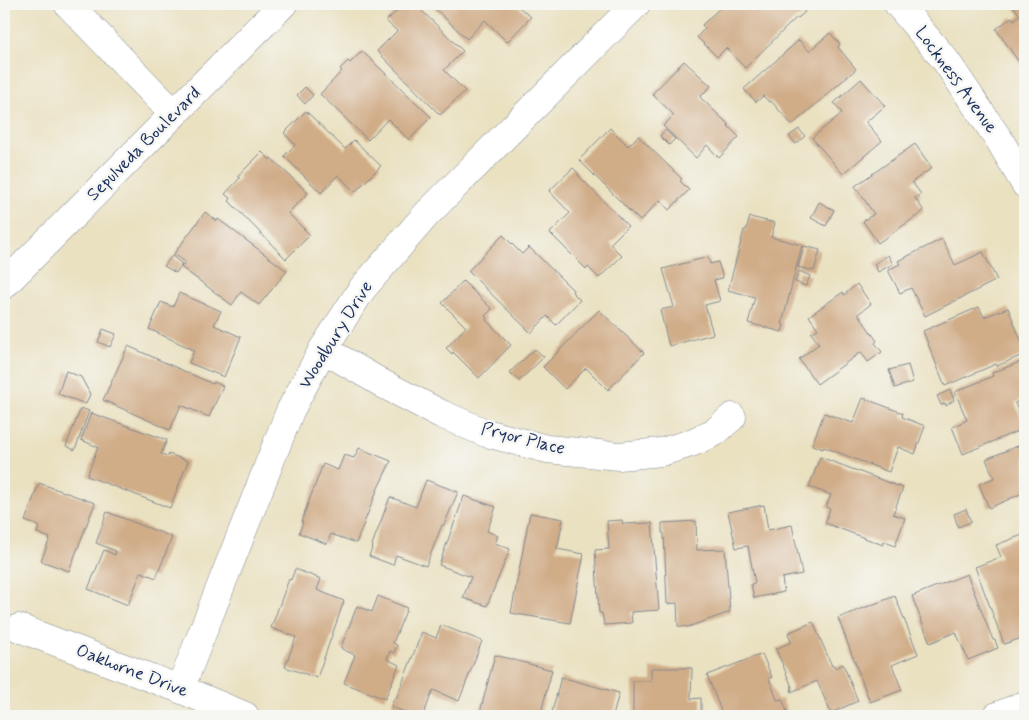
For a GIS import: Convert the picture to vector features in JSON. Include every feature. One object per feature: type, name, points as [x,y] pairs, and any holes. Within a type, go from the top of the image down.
[{"type":"street","points":[[68,4],[174,114]]},
{"type":"street","name":"Sepulveda Boulevard","points":[[4,285],[283,4]]},
{"type":"street","name":"Woodbury Drive","points":[[180,689],[290,411],[323,349],[362,289],[426,215],[636,4]]},
{"type":"street","name":"Lockness Avenue","points":[[898,4],[946,61],[1000,141],[1025,184]]},
{"type":"street","name":"Pryor Place","points":[[323,349],[385,385],[441,414],[486,433],[547,449],[618,456],[662,452],[691,443],[714,432],[732,417]]},
{"type":"street","name":"Oakhorne Drive","points":[[19,628],[180,689],[245,716]]},
{"type":"street","points":[[997,716],[1025,705]]},
{"type":"building","points":[[404,4],[415,4],[463,51],[444,70],[465,91],[440,115],[377,51],[397,31],[386,21]]},
{"type":"building","points":[[430,4],[515,4],[531,17],[507,42],[485,20],[467,39]]},
{"type":"building","points":[[724,4],[753,4],[759,10],[765,4],[797,4],[805,12],[797,17],[745,68],[726,48],[717,57],[697,37],[705,28],[702,25]]},
{"type":"building","points":[[1011,4],[1025,4],[1024,69],[996,29],[1012,17],[1014,20],[1020,15]]},
{"type":"building","points":[[830,33],[840,44],[838,47],[856,69],[792,125],[771,101],[769,102],[763,96],[756,102],[744,89],[799,40],[809,51]]},
{"type":"building","points":[[362,51],[431,117],[409,140],[388,119],[368,140],[320,94],[342,71],[340,69],[348,61],[350,63]]},
{"type":"building","points":[[684,61],[711,86],[700,97],[739,137],[719,158],[707,145],[696,158],[663,126],[674,115],[652,94]]},
{"type":"building","points":[[861,79],[885,106],[866,122],[882,141],[843,174],[812,138],[842,113],[834,103]]},
{"type":"building","points":[[305,87],[313,95],[305,104],[297,95]]},
{"type":"building","points":[[306,111],[345,149],[354,140],[381,166],[355,192],[338,175],[321,193],[284,156],[295,145],[284,133]]},
{"type":"building","points":[[610,128],[628,146],[638,136],[682,179],[680,181],[689,190],[669,210],[660,200],[640,221],[579,160]]},
{"type":"building","points":[[799,129],[805,136],[796,144],[789,136]]},
{"type":"building","points":[[665,130],[675,139],[669,145],[660,136]]},
{"type":"building","points":[[915,144],[932,168],[912,182],[921,194],[915,198],[924,211],[878,243],[863,221],[874,214],[855,186]]},
{"type":"building","points":[[262,152],[270,160],[271,158],[308,193],[288,213],[310,235],[286,259],[229,201],[231,199],[225,194],[240,178],[238,176]]},
{"type":"building","points":[[573,168],[628,226],[610,244],[622,256],[599,278],[588,267],[586,269],[550,233],[570,213],[549,191]]},
{"type":"building","points":[[819,202],[834,210],[826,226],[811,218]]},
{"type":"building","points":[[205,212],[217,221],[218,219],[287,271],[259,305],[241,292],[232,305],[181,267],[185,262],[174,254]]},
{"type":"building","points":[[750,217],[775,223],[771,237],[802,245],[782,324],[784,325],[782,332],[748,323],[755,297],[728,290],[744,230],[746,230]]},
{"type":"building","points":[[503,235],[522,254],[529,247],[573,290],[572,292],[580,300],[556,325],[547,316],[531,333],[468,271]]},
{"type":"building","points":[[942,239],[955,265],[983,252],[997,280],[925,316],[911,288],[900,293],[888,270],[900,264],[898,261]]},
{"type":"building","points":[[804,246],[820,250],[814,271],[798,267]]},
{"type":"building","points":[[888,255],[893,264],[878,272],[874,264]]},
{"type":"building","points":[[172,256],[182,264],[176,273],[164,266]]},
{"type":"building","points":[[708,257],[710,264],[718,262],[723,278],[714,280],[720,301],[705,305],[713,334],[669,346],[660,310],[674,307],[663,269]]},
{"type":"building","points":[[799,271],[810,276],[806,286],[795,282]]},
{"type":"building","points":[[463,281],[492,309],[485,316],[486,320],[511,345],[479,378],[453,352],[452,354],[446,348],[466,327],[442,303]]},
{"type":"building","points":[[857,284],[871,304],[858,314],[877,341],[875,343],[882,352],[868,362],[861,352],[817,384],[799,359],[819,344],[811,333],[818,329],[809,316],[843,292],[844,295]]},
{"type":"building","points":[[179,293],[221,311],[214,325],[241,337],[224,377],[189,363],[194,350],[149,329],[161,302],[173,307]]},
{"type":"building","points":[[979,307],[984,317],[1008,308],[1025,354],[945,386],[923,331]]},
{"type":"building","points":[[599,310],[644,353],[608,390],[586,368],[565,389],[543,367]]},
{"type":"building","points":[[103,329],[116,334],[110,347],[98,342]]},
{"type":"building","points":[[128,346],[213,384],[214,382],[223,386],[209,417],[181,405],[170,430],[103,400]]},
{"type":"building","points":[[535,349],[544,357],[519,381],[510,372]]},
{"type":"building","points":[[1025,360],[1025,398],[1015,403],[1025,428],[963,454],[952,427],[967,420],[955,392],[993,376],[992,373]]},
{"type":"building","points":[[908,365],[913,382],[895,388],[889,370]]},
{"type":"building","points":[[66,371],[81,377],[90,394],[86,404],[58,394]]},
{"type":"building","points":[[950,390],[954,400],[946,406],[945,403],[941,405],[937,396]]},
{"type":"building","points":[[863,398],[903,413],[902,417],[925,426],[915,454],[898,447],[889,472],[824,447],[823,449],[812,445],[824,413],[853,423]]},
{"type":"building","points":[[81,408],[89,411],[75,450],[66,446]]},
{"type":"building","points":[[91,413],[167,440],[161,454],[168,456],[169,454],[188,461],[170,508],[87,476],[98,447],[81,440]]},
{"type":"building","points":[[1025,443],[1025,492],[989,508],[979,484],[994,478],[986,459]]},
{"type":"building","points":[[359,448],[391,461],[356,543],[331,534],[327,544],[299,533],[303,522],[301,522],[323,464],[338,470],[344,455],[354,458]]},
{"type":"building","points":[[820,457],[903,488],[893,514],[905,518],[895,546],[883,541],[883,545],[825,523],[830,509],[826,507],[831,495],[809,487]]},
{"type":"building","points":[[426,480],[458,492],[444,525],[442,525],[426,566],[396,555],[393,565],[369,556],[390,497],[416,507]]},
{"type":"building","points":[[39,483],[95,503],[69,571],[41,561],[50,538],[37,533],[39,526],[25,521]]},
{"type":"building","points":[[464,496],[496,507],[487,531],[498,536],[495,543],[510,549],[487,606],[463,598],[471,577],[439,565]]},
{"type":"building","points":[[764,505],[768,530],[792,525],[802,574],[782,578],[784,592],[754,598],[751,584],[755,583],[748,546],[736,548],[728,512]]},
{"type":"building","points":[[966,509],[971,522],[958,527],[954,514]]},
{"type":"building","points":[[107,512],[172,537],[156,578],[141,572],[128,605],[88,589],[104,550],[115,555],[116,551],[96,543]]},
{"type":"building","points":[[530,513],[563,519],[557,549],[584,554],[570,623],[511,613]]},
{"type":"building","points":[[622,520],[623,524],[652,523],[659,610],[631,612],[632,623],[604,625],[602,613],[599,613],[595,550],[609,549],[607,521]]},
{"type":"building","points":[[696,521],[697,550],[725,549],[730,612],[688,627],[678,626],[677,603],[667,604],[662,523]]},
{"type":"building","points":[[1025,534],[1025,637],[1004,644],[975,567],[1001,557],[996,545]]},
{"type":"building","points":[[295,569],[321,579],[317,590],[344,601],[317,678],[285,667],[296,637],[271,628],[289,579],[291,580]]},
{"type":"building","points":[[967,574],[993,640],[995,640],[998,648],[968,660],[956,632],[930,643],[912,596]]},
{"type":"building","points":[[378,596],[407,608],[393,643],[397,645],[394,653],[390,651],[387,659],[399,665],[385,699],[344,683],[355,655],[341,647],[357,606],[372,612]]},
{"type":"building","points":[[895,596],[918,654],[892,665],[902,690],[870,702],[838,618]]},
{"type":"building","points":[[813,622],[832,666],[834,665],[835,668],[843,664],[858,701],[831,713],[817,681],[791,692],[792,687],[776,649],[791,642],[788,633]]},
{"type":"building","points":[[441,625],[482,641],[459,701],[433,690],[423,716],[416,716],[391,707],[394,698],[396,699],[422,632],[436,638]]},
{"type":"building","points":[[762,654],[772,677],[769,678],[777,700],[782,699],[789,716],[752,716],[751,714],[745,716],[723,716],[707,675]]},
{"type":"building","points":[[495,655],[552,670],[540,716],[479,716]]},
{"type":"building","points":[[651,668],[692,668],[691,699],[701,698],[701,716],[633,716],[633,681],[651,681]]},
{"type":"building","points":[[561,677],[619,693],[613,716],[551,716]]}]
